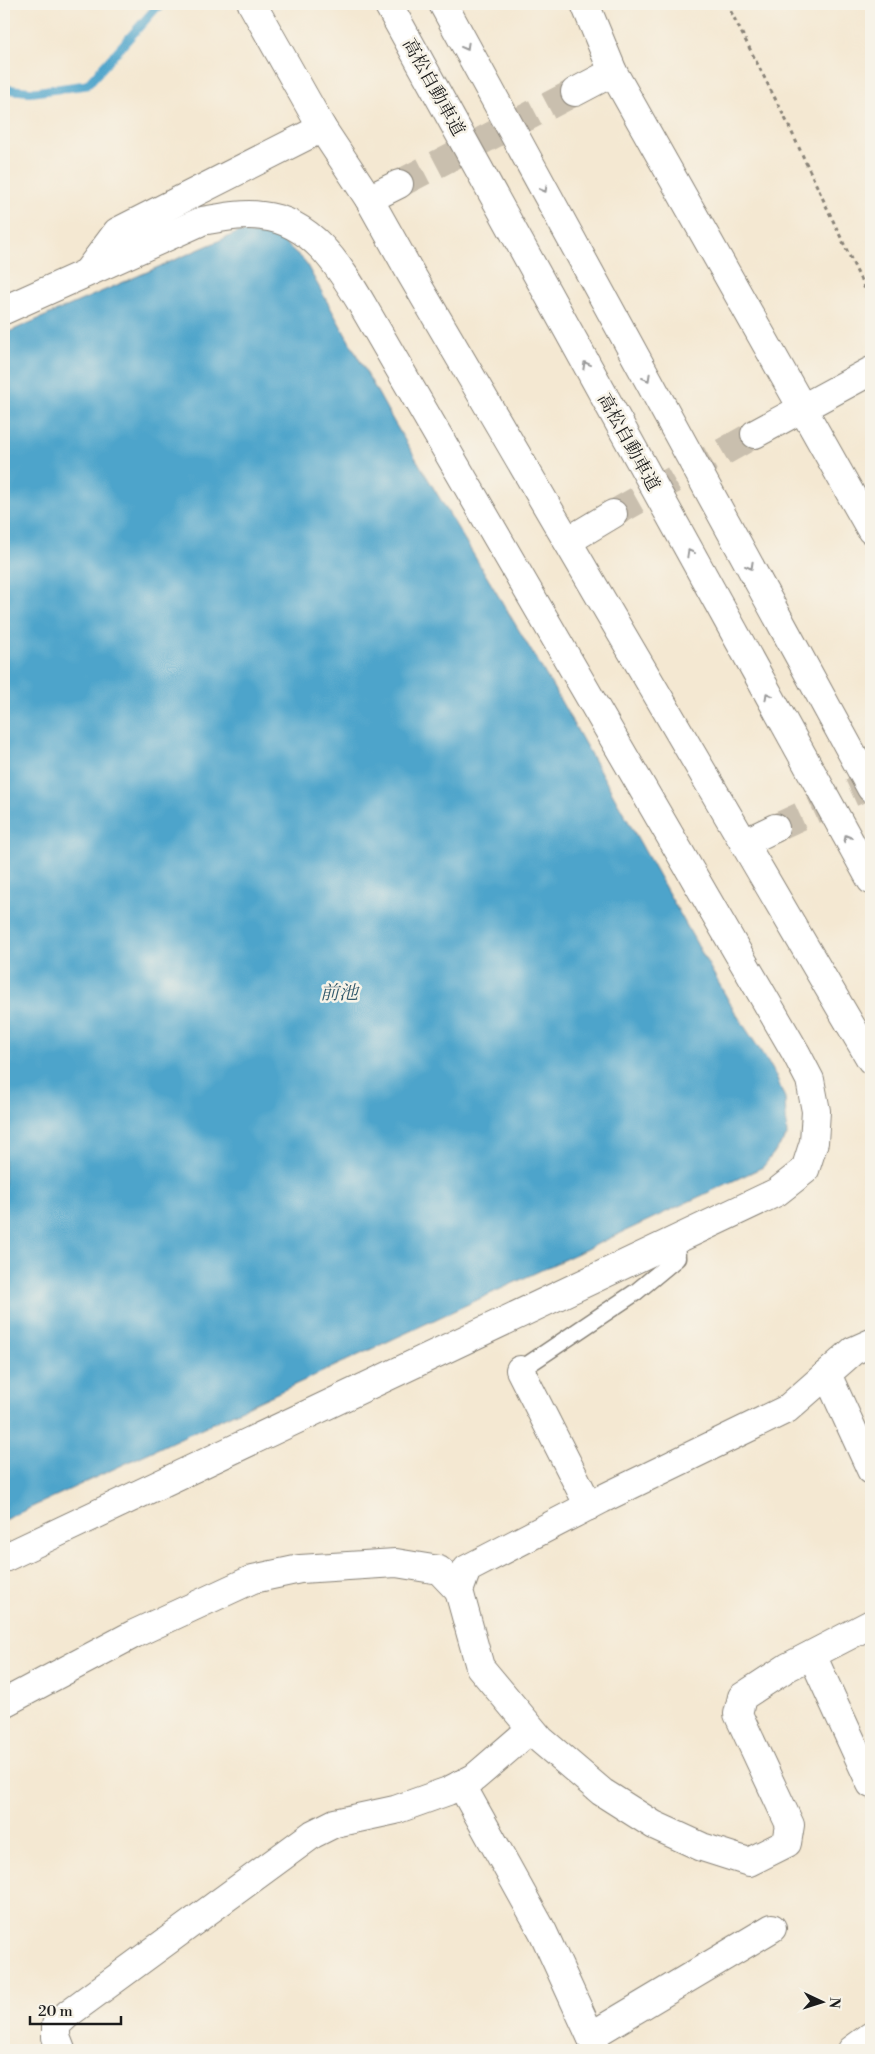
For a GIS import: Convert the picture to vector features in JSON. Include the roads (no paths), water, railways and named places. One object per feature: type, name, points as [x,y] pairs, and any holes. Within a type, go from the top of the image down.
[{"type":"main road","points":[[252,4],[322,128],[369,199],[871,1060]]},
{"type":"main road","name":"高松自動車道","points":[[388,4],[871,880]]},
{"type":"main road","points":[[443,4],[871,788]]},
{"type":"main road","points":[[585,4],[613,72],[871,530]]},
{"type":"main road","points":[[576,92],[613,72]]},
{"type":"main road","points":[[86,273],[117,232],[322,128]]},
{"type":"main road","points":[[369,199],[399,184]]},
{"type":"main road","points":[[4,310],[202,221],[244,216],[263,216],[290,223],[330,254],[342,271],[810,1080],[816,1111],[814,1142],[805,1170],[777,1192],[4,1558]]},
{"type":"main road","points":[[755,434],[871,371]]},
{"type":"main road","points":[[568,541],[613,514]]},
{"type":"main road","points":[[744,844],[775,828]]},
{"type":"main road","points":[[460,1591],[467,1569],[589,1506],[787,1409],[853,1351],[871,1343]]},
{"type":"main road","points":[[520,1370],[589,1506]]},
{"type":"main road","points":[[827,1374],[871,1470]]},
{"type":"main road","points":[[4,1704],[134,1634],[253,1579],[300,1568],[396,1563],[439,1570],[460,1591],[480,1667],[541,1740],[602,1792],[654,1826],[702,1847],[749,1862],[787,1843],[790,1825],[738,1714],[742,1697],[788,1667],[871,1624]]},
{"type":"main road","points":[[812,1655],[863,1742],[871,1784]]},
{"type":"main road","points":[[61,2050],[56,2036],[56,2025],[69,2013],[313,1834],[335,1823],[395,1810],[448,1791],[474,1778],[531,1728]]},
{"type":"main road","points":[[461,1784],[542,1932],[594,2043],[772,1928]]},
{"type":"main road","points":[[852,2050],[871,2036]]},
{"type":"lane","points":[[520,1370],[636,1292],[677,1258],[676,1240]]},
{"type":"water","name":"前池","points":[[239,232],[278,237],[304,260],[394,422],[553,687],[735,1012],[773,1070],[785,1098],[787,1136],[763,1167],[4,1520],[4,334]]},
{"type":"waterway","points":[[4,89],[34,92],[87,85],[156,8],[162,4]]},
{"type":"tunnel","points":[[399,184],[575,92]]},
{"type":"tunnel","points":[[613,514],[755,434]]},
{"type":"tunnel","points":[[775,828],[871,784]]}]
